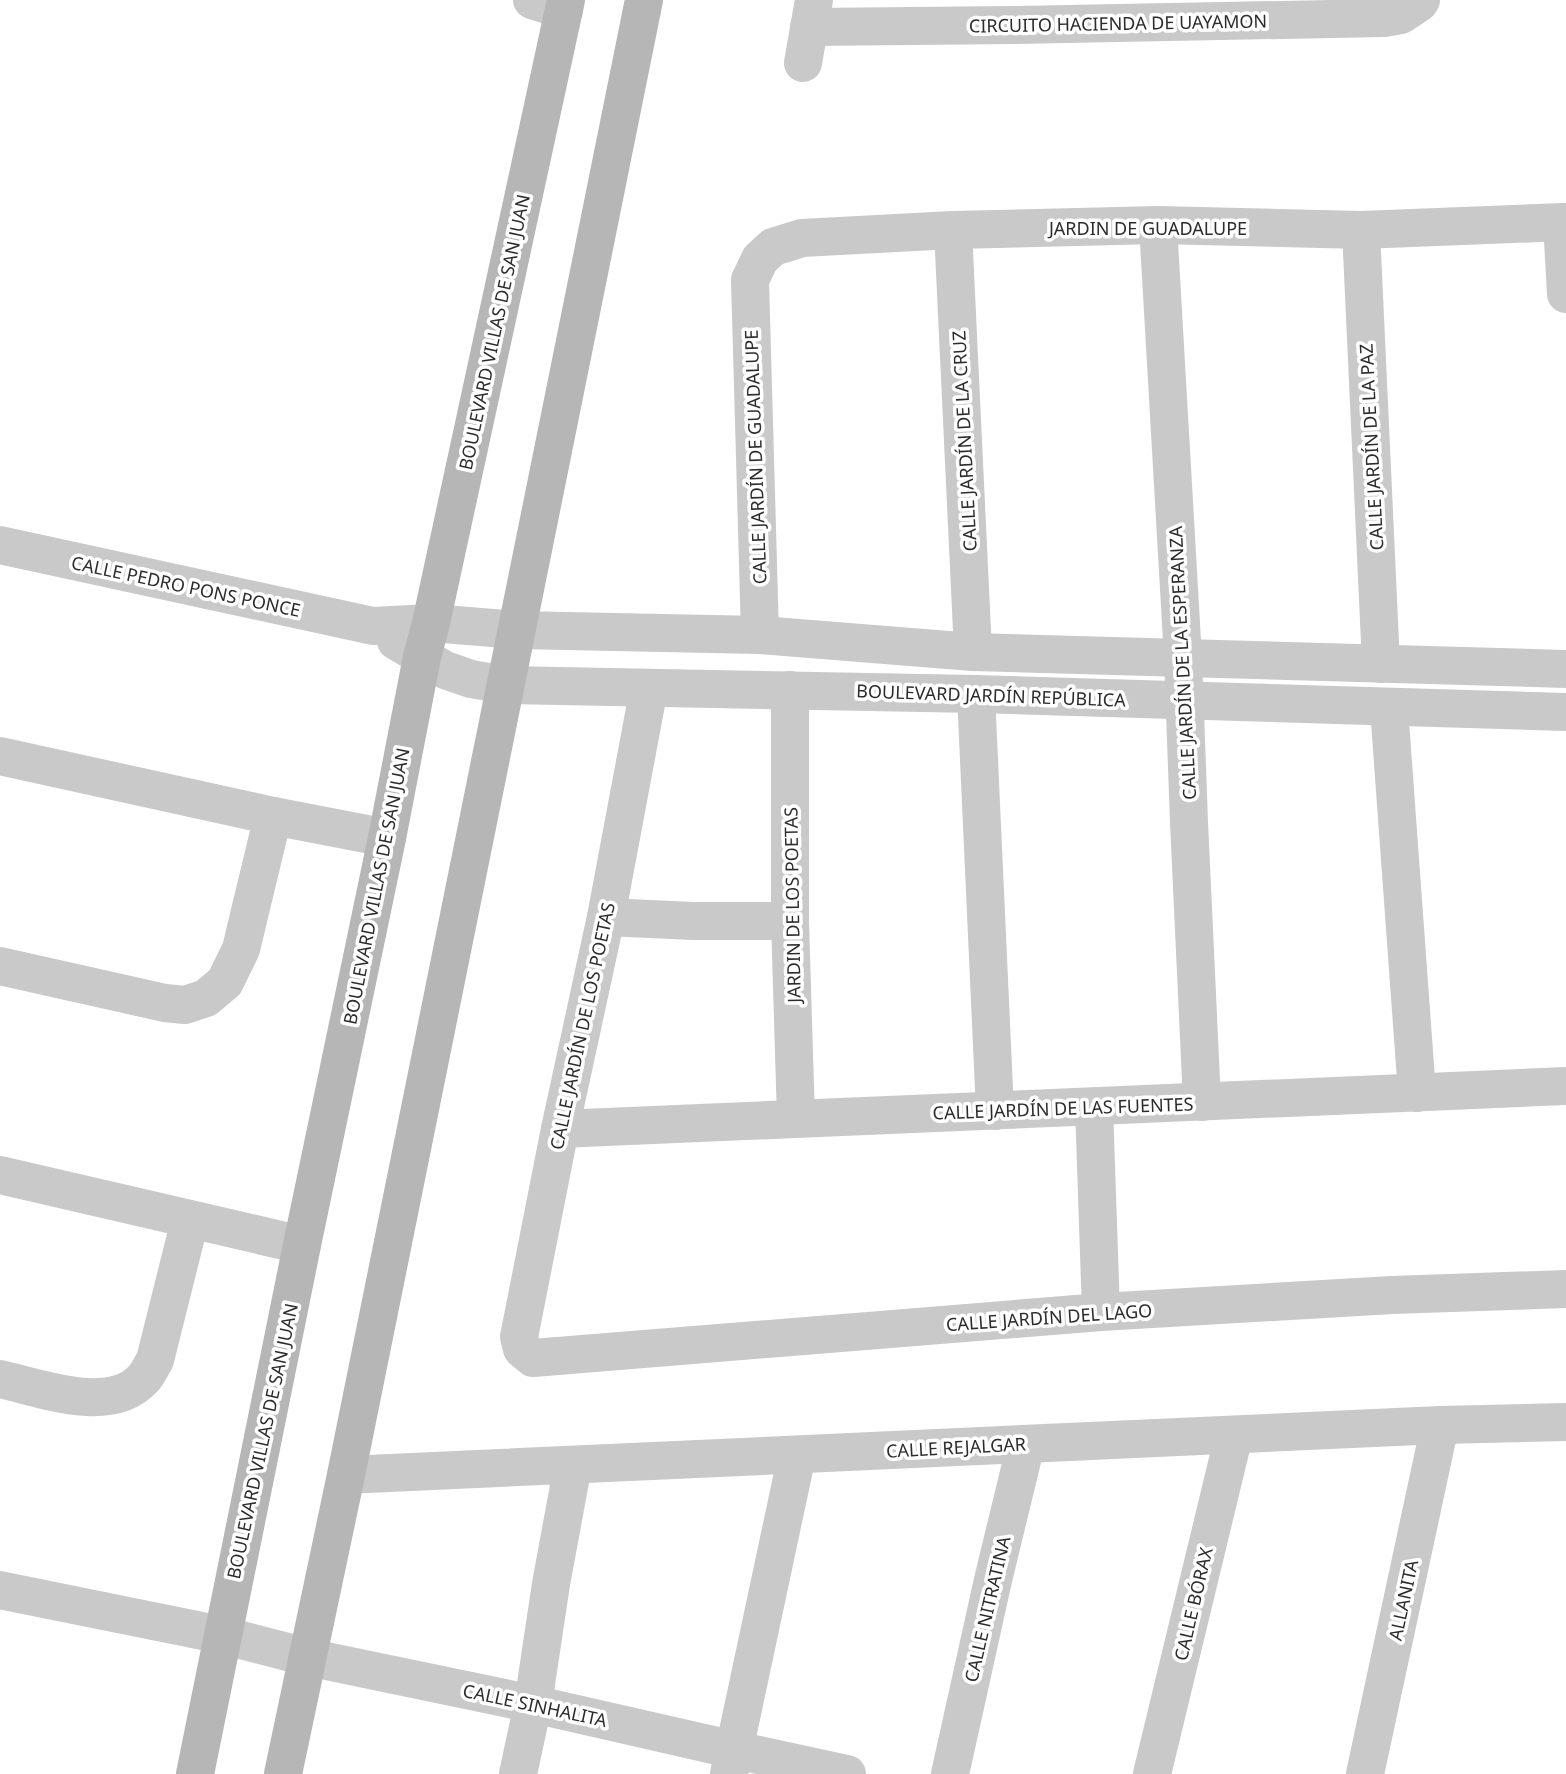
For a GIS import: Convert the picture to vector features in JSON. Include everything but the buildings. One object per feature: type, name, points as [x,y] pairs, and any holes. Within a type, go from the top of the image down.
[{"type":"street","points":[[283,1774],[346,1475],[644,0]]},
{"type":"street","name":"CIRCUITO HACIENDA DE UAYAMON","points":[[809,30],[1016,13],[1384,18],[1401,15],[1421,0]]},
{"type":"street","name":"BOULEVARD VILLAS DE SAN JUAN","points":[[195,1774],[387,838],[554,3]]},
{"type":"street","points":[[1564,222],[1566,294]]},
{"type":"street","name":"JARDIN DE GUADALUPE","points":[[750,280],[760,259],[773,247],[802,238],[953,230],[1158,225],[1361,230],[1564,222]]},
{"type":"street","name":"CALLE JARDÍN DE LA ESPERANZA","points":[[1158,225],[1183,658],[1202,1102]]},
{"type":"street","name":"CALLE JARDÍN DE LA CRUZ","points":[[953,230],[973,652]]},
{"type":"street","name":"CALLE JARDÍN DE LA PAZ","points":[[1361,230],[1381,664]]},
{"type":"street","name":"CALLE JARDÍN DE GUADALUPE","points":[[750,280],[760,635]]},
{"type":"street","name":"CALLE PEDRO PONS PONCE","points":[[0,545],[373,626],[426,640]]},
{"type":"street","points":[[426,640],[517,630],[760,635],[973,652],[1566,669]]},
{"type":"street","name":"BOULEVARD JARDÍN REPÚBLICA","points":[[426,640],[444,670],[471,679],[506,685],[976,694],[1566,712]]},
{"type":"street","name":"CALLE JARDÍN DE LOS POETAS","points":[[533,1358],[522,1349],[519,1337],[606,917],[649,688]]},
{"type":"street","name":"JARDIN DE LOS POETAS","points":[[790,690],[790,921],[796,1119]]},
{"type":"street","points":[[976,694],[995,1111]]},
{"type":"street","points":[[1389,708],[1417,1093]]},
{"type":"street","points":[[0,756],[273,816],[387,838]]},
{"type":"street","points":[[0,966],[165,1003],[185,1005],[206,998],[225,982],[241,949],[273,816]]},
{"type":"street","points":[[606,917],[693,921],[790,921]]},
{"type":"street","name":"CALLE JARDÍN DE LAS FUENTES","points":[[560,1129],[1566,1086]]},
{"type":"street","points":[[1094,1107],[1101,1312]]},
{"type":"street","points":[[0,1175],[302,1245]]},
{"type":"street","points":[[0,1379],[80,1397],[106,1398],[128,1391],[144,1379],[155,1360],[190,1220]]},
{"type":"street","name":"CALLE JARDÍN DEL LAGO","points":[[533,1358],[1101,1312],[1392,1295],[1566,1289]]},
{"type":"street","name":"CALLE REJALGAR","points":[[346,1475],[1440,1425],[1566,1422]]},
{"type":"street","name":"ALLANITA","points":[[1365,1774],[1440,1425]]},
{"type":"street","name":"CALLE BÓRAX","points":[[1153,1774],[1234,1435]]},
{"type":"street","name":"CALLE NITRATINA","points":[[950,1774],[1026,1444]]},
{"type":"street","points":[[732,1762],[797,1455]]},
{"type":"street","points":[[518,1774],[533,1704],[573,1465]]},
{"type":"street","name":"CALLE SINHALITA","points":[[0,1590],[222,1635],[306,1657],[533,1704],[732,1762],[847,1774]]}]
